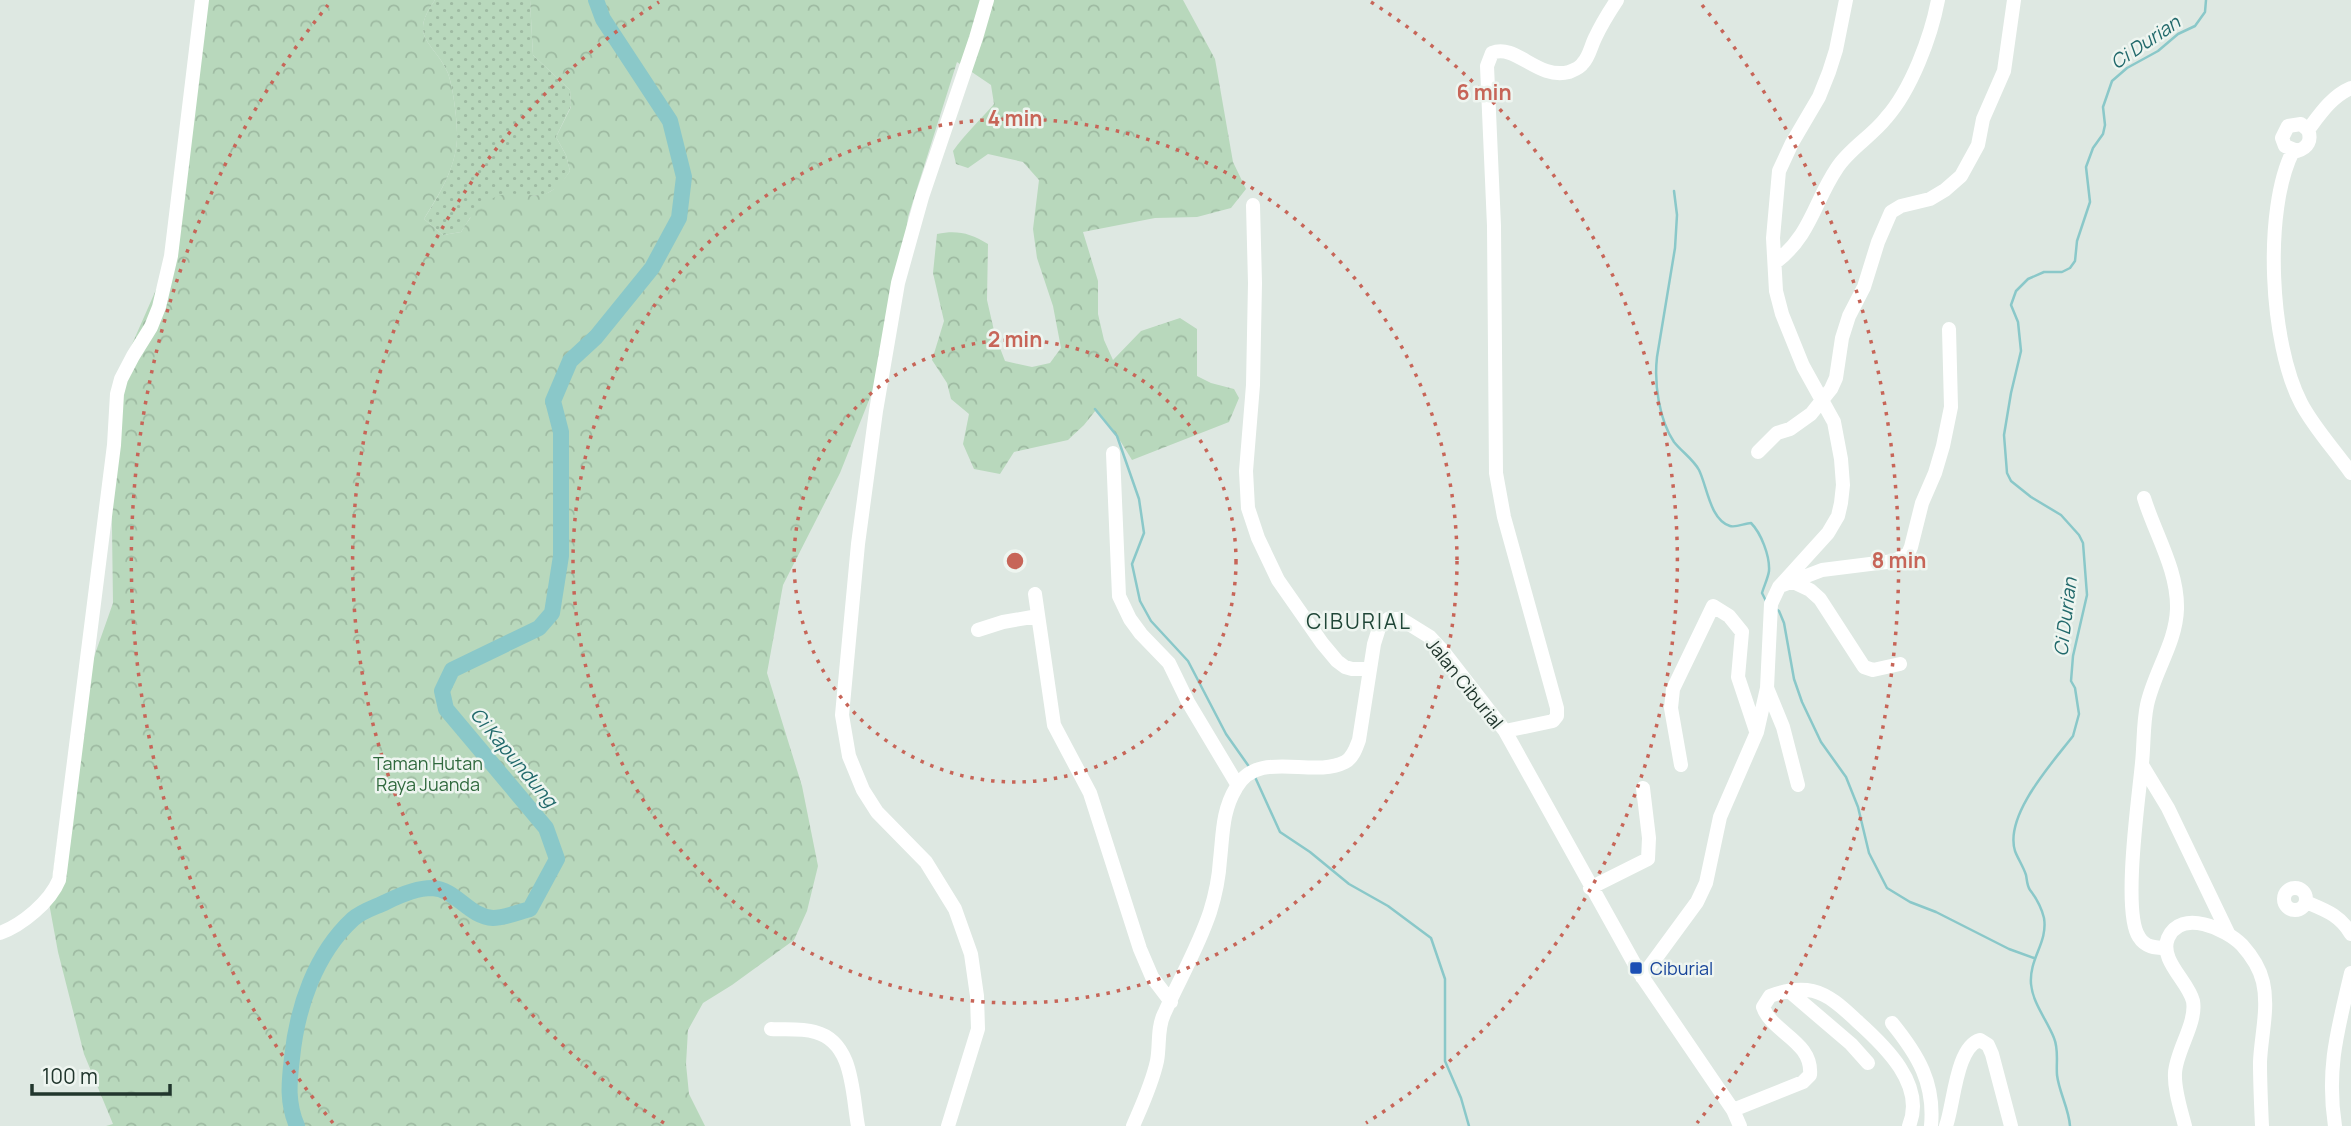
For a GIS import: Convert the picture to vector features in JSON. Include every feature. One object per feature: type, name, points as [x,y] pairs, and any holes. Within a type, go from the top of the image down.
[{"type":"street","points":[[0,933],[18,925],[54,890],[59,880],[114,445],[117,394],[121,379],[151,327],[159,307],[171,256],[202,0]]},
{"type":"street","points":[[948,1126],[978,1030],[977,996],[971,954],[955,909],[926,862],[877,812],[863,790],[849,756],[842,715],[858,544],[876,411],[898,283],[922,197],[987,0]]},
{"type":"street","points":[[1505,732],[1553,721],[1557,716],[1557,708],[1504,517],[1496,473],[1494,226],[1487,66],[1492,53],[1499,51],[1521,57],[1544,72],[1577,69],[1586,59],[1617,0]]},
{"type":"street","points":[[1642,977],[1697,902],[1706,883],[1720,817],[1757,732],[1767,688],[1771,604],[1821,543],[1838,516],[1841,503],[1843,485],[1834,422],[1791,341],[1782,314],[1776,291],[1773,227],[1779,171],[1819,97],[1829,72],[1846,0]]},
{"type":"street","points":[[1776,262],[1786,254],[1810,223],[1837,167],[1887,117],[1899,101],[1918,65],[1938,0]]},
{"type":"street","points":[[1758,452],[1777,433],[1790,429],[1811,414],[1823,401],[1836,377],[1842,338],[1849,316],[1864,287],[1891,212],[1901,206],[1930,199],[1961,176],[1978,145],[1983,119],[2004,71],[2014,0]]},
{"type":"street","points":[[2308,130],[2296,123],[2284,129],[2283,142],[2288,149],[2301,150],[2308,144],[2308,130],[2330,104],[2351,88]]},
{"type":"street","points":[[2293,151],[2282,178],[2276,221],[2275,284],[2284,352],[2291,380],[2301,403],[2351,473]]},
{"type":"street","points":[[1253,205],[1255,283],[1253,384],[1246,480],[1248,508],[1278,579],[1322,643],[1336,661],[1345,667],[1370,669]]},
{"type":"street","points":[[1785,584],[1822,570],[1894,561],[1908,554],[1922,503],[1943,446],[1951,407],[1949,329]]},
{"type":"street","points":[[1113,453],[1121,603],[1141,634],[1168,663],[1237,784],[1225,811],[1220,861],[1210,912],[1187,970],[1163,1014],[1152,1082],[1133,1126]]},
{"type":"street","points":[[2144,498],[2174,577],[2177,609],[2167,653],[2147,701],[2137,805],[2132,914],[2139,938],[2146,945],[2166,948]]},
{"type":"street","points":[[1785,584],[1810,590],[1820,599],[1864,667],[1873,670],[1900,664]]},
{"type":"street","points":[[1035,594],[1054,725],[1090,793],[1140,949],[1152,977],[1171,1002]]},
{"type":"street","points":[[1681,765],[1671,708],[1673,689],[1713,606],[1729,616],[1742,632],[1738,677],[1757,732]]},
{"type":"street","points":[[978,630],[1003,622],[1038,616]]},
{"type":"street","name":"Jalan Ciburial","points":[[1237,784],[1258,770],[1275,766],[1320,766],[1347,761],[1354,753],[1359,740],[1374,643],[1380,625],[1388,619],[1401,619],[1430,637],[1505,732],[1642,977],[1733,1110],[1740,1126]]},
{"type":"street","points":[[1767,688],[1783,727],[1798,785]]},
{"type":"street","points":[[2142,765],[2168,808],[2229,935]]},
{"type":"street","points":[[1590,888],[1648,859],[1649,838],[1643,788]]},
{"type":"street","points":[[2306,902],[2333,913],[2351,934]]},
{"type":"street","points":[[2185,1126],[2175,1073],[2193,1001],[2166,948],[2167,939],[2172,933],[2188,923],[2208,926],[2240,943],[2255,964],[2262,980],[2265,994],[2260,1060],[2262,1126]]},
{"type":"street","points":[[2335,1126],[2330,1079],[2334,1045],[2351,973]]},
{"type":"street","points":[[1733,1110],[1803,1082],[1810,1075],[1811,1067],[1805,1053],[1794,1039],[1767,1015],[1763,1007],[1770,996],[1789,991],[1812,991],[1833,1000],[1890,1052],[1910,1092],[1913,1116],[1909,1126]]},
{"type":"street","points":[[1789,991],[1851,1044],[1868,1063]]},
{"type":"street","points":[[1892,1023],[1914,1052],[1927,1079],[1933,1105],[1931,1126]]},
{"type":"street","points":[[771,1029],[815,1032],[832,1039],[844,1056],[858,1126]]},
{"type":"street","points":[[1946,1126],[1963,1056],[1974,1042],[1980,1040],[1988,1045],[1992,1054],[2011,1126]]},
{"type":"green space","name":"Taman Hutan Raya Juanda","points":[[197,0],[435,0],[427,13],[423,31],[449,77],[455,105],[457,140],[450,172],[424,219],[443,235],[461,232],[482,205],[491,199],[503,195],[541,195],[550,192],[570,171],[566,155],[556,137],[571,107],[570,90],[533,55],[530,0],[1183,0],[1215,59],[1233,162],[1246,189],[1231,208],[1197,217],[1155,218],[1083,232],[1098,281],[1098,314],[1104,340],[1113,360],[1141,331],[1180,318],[1197,329],[1197,376],[1234,389],[1239,398],[1229,422],[1132,460],[1116,434],[1096,410],[1068,440],[1014,452],[1000,474],[974,469],[963,444],[969,414],[951,399],[947,383],[932,360],[944,321],[933,273],[937,234],[963,233],[988,244],[987,300],[995,335],[1005,361],[1032,367],[1050,363],[1061,348],[1053,306],[1037,258],[1033,229],[1039,180],[1023,162],[988,154],[968,168],[956,164],[953,151],[994,104],[991,85],[957,62],[908,217],[899,289],[883,365],[840,473],[783,585],[767,673],[802,786],[818,866],[807,911],[794,940],[703,1003],[688,1030],[686,1064],[689,1094],[705,1126],[106,1126],[113,1124],[84,1054],[58,952],[49,903],[75,711],[113,603],[111,454],[122,367],[166,267]]},
{"type":"green space","points":[[435,0],[530,0],[533,55],[570,90],[571,106],[556,137],[566,155],[570,171],[560,186],[544,195],[509,195],[470,218],[461,232],[443,235],[424,219],[450,171],[457,140],[455,105],[449,77],[423,31],[427,13]]},
{"type":"waterway","name":"Ci Kapundung","points":[[297,1126],[290,1101],[290,1084],[294,1039],[303,1001],[328,948],[353,919],[402,894],[432,888],[448,893],[484,916],[497,918],[512,915],[530,909],[557,859],[546,828],[446,709],[442,691],[452,670],[539,628],[552,613],[561,556],[561,432],[553,401],[570,361],[596,337],[652,268],[679,218],[684,177],[670,121],[603,19],[596,0]]},
{"type":"waterway","name":"Ci Durian","points":[[2070,1126],[2058,1081],[2056,1043],[2034,998],[2031,984],[2033,966],[2045,927],[2044,918],[2028,887],[2025,872],[2015,851],[2014,837],[2023,806],[2032,790],[2073,736],[2079,714],[2075,688],[2071,681],[2073,656],[2087,595],[2083,543],[2079,535],[2061,515],[2011,481],[2007,473],[2004,435],[2021,351],[2018,322],[2011,305],[2016,291],[2028,279],[2044,272],[2062,272],[2070,268],[2075,261],[2077,241],[2090,202],[2086,167],[2093,148],[2103,134],[2103,107],[2112,81],[2127,68],[2158,51],[2178,34],[2195,26],[2205,12],[2206,0]]},
{"type":"waterway","points":[[1674,191],[1677,215],[1675,248],[1656,367],[1661,412],[1674,442],[1699,470],[1718,517],[1730,526],[1751,523],[1758,533],[1769,565],[1762,593],[1767,603]]},
{"type":"waterway","points":[[1095,409],[1117,436],[1139,499],[1144,533],[1132,564],[1140,601],[1151,621],[1188,661],[1226,734],[1250,768]]},
{"type":"waterway","points":[[1776,609],[1784,623],[1794,679],[1802,702],[1821,742],[1846,777],[1858,807],[1869,853],[1887,888],[1910,902],[2034,958]]},
{"type":"waterway","points":[[1255,777],[1280,832],[1349,884],[1388,906],[1431,938],[1445,979],[1445,1061],[1461,1098],[1469,1126]]},
{"type":"place","name":"Ciburial","points":[[1636,968]]},
{"type":"district","name":"CIBURIAL","points":[[1359,621]]}]
